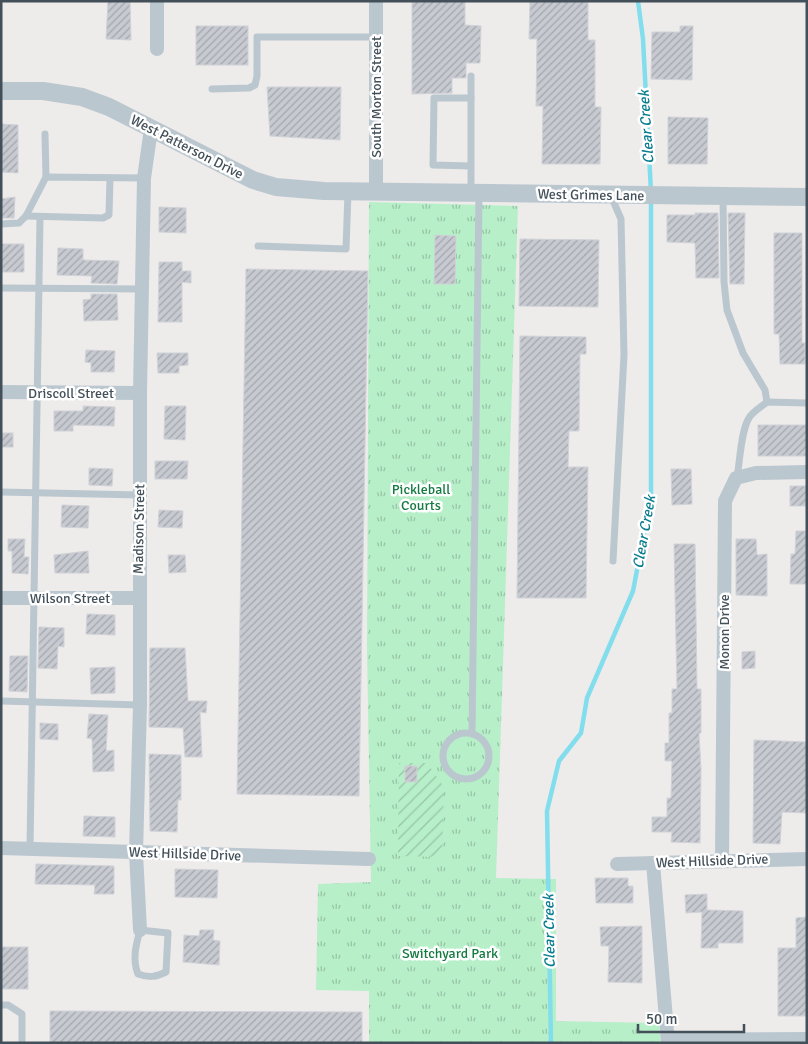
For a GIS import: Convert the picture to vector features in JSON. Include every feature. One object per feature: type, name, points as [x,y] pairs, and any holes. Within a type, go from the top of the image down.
[{"type":"street","points":[[157,1],[157,49]]},
{"type":"street","name":"South Morton Street","points":[[376,1],[376,192]]},
{"type":"street","name":"West Patterson Drive","points":[[1,90],[43,91],[82,97],[109,107],[253,180],[276,187],[376,192]]},
{"type":"street","name":"Madison Street","points":[[140,930],[136,853],[140,705],[138,598],[140,393],[144,178],[151,129]]},
{"type":"street","name":"West Grimes Lane","points":[[376,192],[807,197]]},
{"type":"street","name":"Driscoll Street","points":[[1,392],[140,393]]},
{"type":"street","points":[[736,478],[756,473],[807,472]]},
{"type":"street","name":"Monon Drive","points":[[722,860],[724,501],[736,478]]},
{"type":"street","name":"Wilson Street","points":[[1,598],[138,598]]},
{"type":"street","name":"West Hillside Drive","points":[[1,848],[369,859]]},
{"type":"street","name":"West Hillside Drive","points":[[617,864],[807,859]]},
{"type":"street","points":[[652,863],[668,1041],[807,1039]]},
{"type":"lane","points":[[212,89],[249,88],[254,85],[257,76],[257,37],[376,37]]},
{"type":"lane","points":[[471,76],[471,166],[475,192],[472,734]]},
{"type":"lane","points":[[471,98],[434,98],[433,165],[471,166]]},
{"type":"lane","points":[[1,224],[20,223],[26,216],[46,177],[45,134]]},
{"type":"lane","points":[[46,177],[144,178]]},
{"type":"lane","points":[[26,216],[40,218],[103,218],[109,215],[110,178]]},
{"type":"lane","points":[[258,246],[346,249],[348,191]]},
{"type":"lane","points":[[613,195],[614,203],[621,219],[624,355],[613,561]]},
{"type":"lane","points":[[723,196],[724,282],[727,310],[743,353],[765,390],[767,402]]},
{"type":"lane","points":[[30,848],[40,218]]},
{"type":"lane","points":[[1,288],[142,289]]},
{"type":"lane","points":[[736,478],[742,454],[743,432],[749,417],[767,402],[807,403]]},
{"type":"lane","points":[[1,492],[140,495]]},
{"type":"lane","points":[[1,701],[140,705]]},
{"type":"lane","points":[[458,734],[472,734],[485,742],[489,756],[484,770],[478,775],[463,778],[450,772],[444,758],[444,751],[451,738],[458,734]]},
{"type":"lane","points":[[140,930],[168,933],[166,972],[158,976],[147,977],[138,974],[135,966],[135,947],[140,930]]},
{"type":"lane","points":[[1,1005],[8,1005],[22,1014],[22,1043]]},
{"type":"green space","name":"Switchyard Park","points":[[369,202],[518,206],[496,878],[556,879],[556,1021],[659,1023],[661,1043],[369,1043],[369,991],[316,990],[318,884],[371,882],[367,649]]},
{"type":"green space","points":[[399,763],[427,763],[444,787],[442,857],[398,856]]},
{"type":"building","points":[[108,1],[130,1],[131,40],[106,39]]},
{"type":"building","points":[[412,1],[465,1],[465,25],[481,26],[480,63],[466,63],[466,78],[452,78],[452,93],[412,94]]},
{"type":"building","points":[[530,1],[588,1],[588,40],[595,40],[595,107],[601,107],[600,164],[542,164],[543,106],[536,106],[537,39],[529,39]]},
{"type":"building","points":[[196,26],[248,26],[248,65],[196,65]]},
{"type":"building","points":[[680,26],[693,26],[692,80],[651,79],[652,32],[680,32]]},
{"type":"building","points":[[267,87],[341,87],[340,140],[270,136]]},
{"type":"building","points":[[668,117],[708,118],[707,164],[668,164]]},
{"type":"building","points":[[1,124],[18,125],[18,173],[1,172]]},
{"type":"building","points":[[15,197],[14,218],[1,218],[1,199]]},
{"type":"building","points":[[159,207],[186,208],[186,233],[159,232]]},
{"type":"building","points":[[695,213],[718,213],[719,278],[696,278],[695,243],[667,242],[667,215],[695,215]]},
{"type":"building","points":[[728,213],[745,213],[744,284],[730,284]]},
{"type":"building","points":[[774,233],[802,233],[802,343],[805,343],[805,364],[780,364],[779,334],[774,334]]},
{"type":"building","points":[[435,235],[456,236],[455,284],[434,284]]},
{"type":"building","points":[[520,239],[599,240],[598,307],[519,306]]},
{"type":"building","points":[[1,244],[24,244],[24,272],[1,272]]},
{"type":"building","points":[[58,248],[83,249],[83,260],[119,261],[117,284],[91,283],[92,276],[57,275]]},
{"type":"building","points":[[159,262],[182,262],[182,271],[191,271],[191,283],[182,282],[182,322],[158,322]]},
{"type":"building","points":[[246,269],[368,271],[359,796],[237,794]]},
{"type":"building","points":[[91,294],[117,294],[118,320],[84,321],[83,300],[91,299]]},
{"type":"building","points":[[520,336],[586,337],[586,354],[580,354],[579,431],[569,431],[568,467],[588,467],[586,598],[517,598]]},
{"type":"building","points":[[86,350],[115,351],[114,372],[91,372],[91,363],[85,362]]},
{"type":"building","points":[[157,353],[188,353],[188,365],[179,366],[179,373],[158,373]]},
{"type":"building","points":[[83,406],[115,407],[114,426],[73,425],[73,431],[54,431],[54,411],[83,411]]},
{"type":"building","points":[[165,406],[186,406],[185,440],[164,439]]},
{"type":"building","points":[[758,425],[807,425],[807,456],[758,456]]},
{"type":"building","points":[[1,433],[13,433],[13,447],[1,447]]},
{"type":"building","points":[[155,461],[188,461],[187,479],[155,479]]},
{"type":"building","points":[[89,468],[113,469],[112,486],[89,485]]},
{"type":"building","points":[[671,469],[691,469],[692,504],[672,505]]},
{"type":"building","points":[[790,486],[807,486],[807,506],[790,506]]},
{"type":"building","points":[[62,505],[89,506],[88,528],[61,527]]},
{"type":"building","points":[[159,510],[183,511],[182,528],[158,527]]},
{"type":"building","points":[[796,531],[807,531],[807,584],[790,584],[791,554],[795,554]]},
{"type":"building","points":[[8,539],[25,539],[24,557],[29,557],[28,574],[12,573],[12,551],[8,551]]},
{"type":"building","points":[[736,539],[756,539],[757,555],[767,554],[767,596],[736,595]]},
{"type":"building","points":[[674,544],[695,544],[697,689],[701,689],[701,733],[699,733],[701,769],[700,843],[671,842],[672,832],[652,832],[652,817],[667,817],[667,798],[671,798],[672,761],[665,761],[665,743],[669,743],[669,713],[672,713],[672,689],[677,689]]},
{"type":"building","points":[[88,551],[89,573],[55,573],[54,555]]},
{"type":"building","points":[[168,555],[185,555],[186,572],[169,573]]},
{"type":"building","points":[[87,614],[115,615],[115,635],[86,634]]},
{"type":"building","points":[[39,627],[64,628],[64,647],[58,646],[57,669],[38,668]]},
{"type":"building","points":[[150,648],[185,648],[188,701],[207,701],[206,713],[200,712],[202,757],[185,757],[183,728],[149,727]]},
{"type":"building","points":[[755,651],[755,668],[742,669],[742,652]]},
{"type":"building","points":[[10,656],[28,656],[27,692],[9,691]]},
{"type":"building","points":[[115,667],[115,693],[91,694],[90,668]]},
{"type":"building","points":[[89,714],[108,715],[106,751],[114,750],[114,771],[93,772],[92,739],[87,738]]},
{"type":"building","points":[[40,723],[58,724],[58,740],[40,739]]},
{"type":"building","points":[[754,740],[807,742],[807,813],[782,812],[780,844],[753,843]]},
{"type":"building","points":[[149,754],[181,755],[181,800],[178,800],[177,832],[150,831]]},
{"type":"building","points":[[405,766],[417,766],[417,782],[405,782]]},
{"type":"building","points":[[84,816],[115,817],[115,837],[83,836]]},
{"type":"building","points":[[36,864],[114,866],[114,894],[94,894],[95,885],[35,884]]},
{"type":"building","points":[[175,869],[218,870],[217,898],[175,897]]},
{"type":"building","points":[[595,878],[628,878],[628,886],[633,886],[633,903],[596,903]]},
{"type":"building","points":[[707,894],[707,910],[743,911],[743,943],[718,943],[718,948],[701,948],[702,912],[686,913],[685,895]]},
{"type":"building","points":[[807,917],[807,1016],[778,1016],[778,948],[796,948],[796,918]]},
{"type":"building","points":[[642,926],[642,983],[608,982],[609,946],[601,946],[600,927]]},
{"type":"building","points":[[200,930],[214,930],[213,940],[220,941],[219,965],[183,962],[184,935],[199,936]]},
{"type":"building","points":[[1,947],[28,947],[28,989],[1,989]]},
{"type":"building","points":[[50,1011],[362,1012],[362,1043],[50,1043]]},
{"type":"waterway","name":"Clear Creek","points":[[638,1],[643,39],[651,192]]},
{"type":"waterway","name":"Clear Creek","points":[[551,1043],[547,811],[559,761],[581,733],[587,698],[633,591],[651,497],[651,200]]},
{"type":"park label","name":"Pickleball Courts","points":[[421,498]]}]
